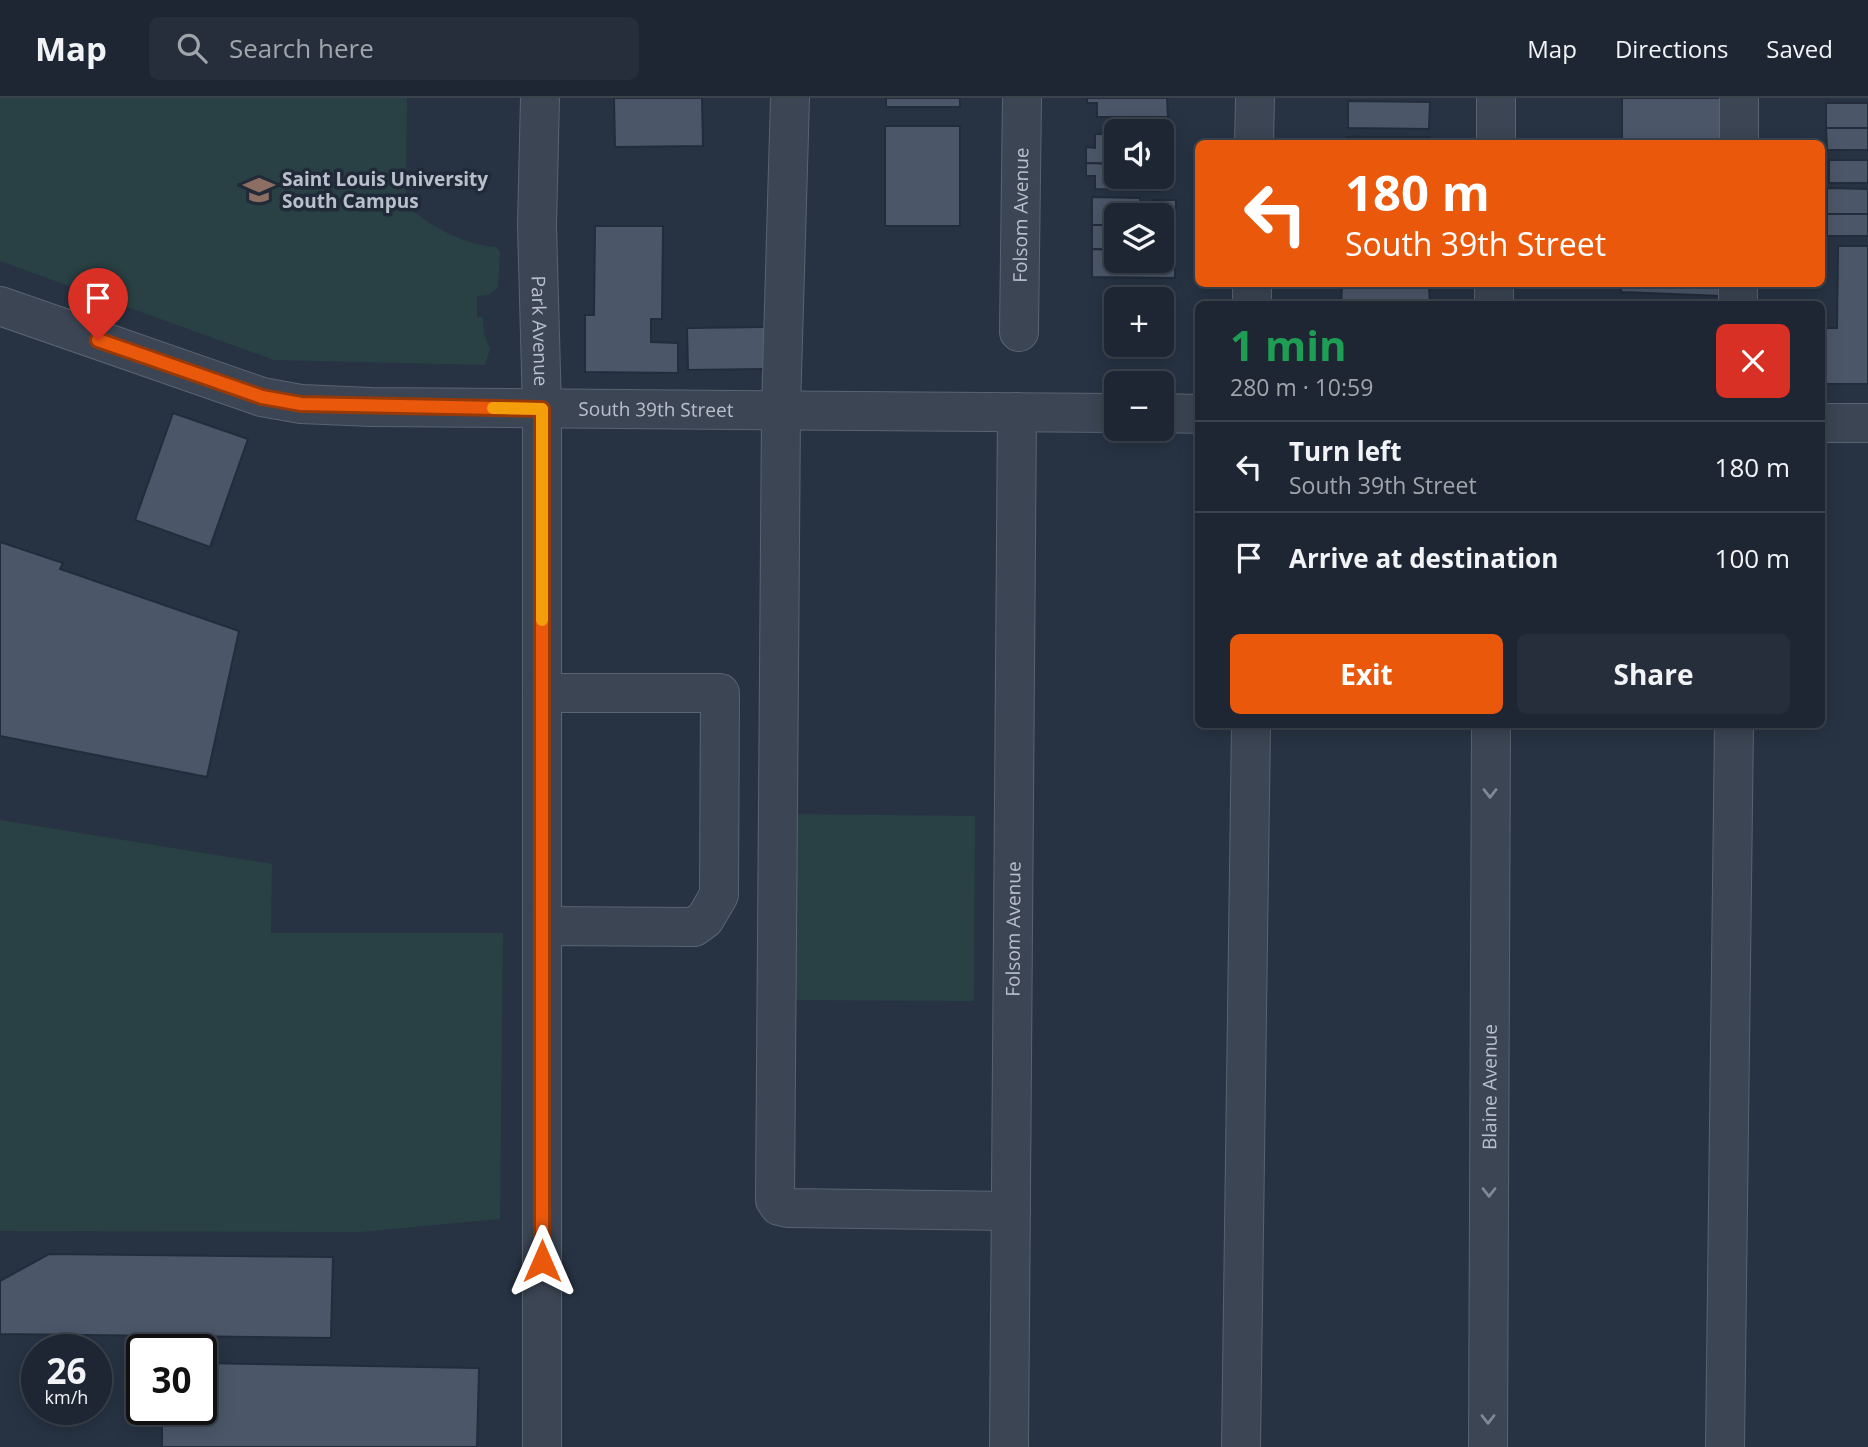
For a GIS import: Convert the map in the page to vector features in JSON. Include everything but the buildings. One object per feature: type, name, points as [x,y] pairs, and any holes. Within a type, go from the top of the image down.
[{"type":"street","name":"Park Avenue","points":[[540,98],[537,225],[542,409],[542,1447]]},
{"type":"street","points":[[790,98],[781,410],[775,1200],[779,1206],[788,1208],[1011,1211]]},
{"type":"street","name":"Folsom Avenue","points":[[1019,332],[1022,98]]},
{"type":"street","points":[[1254,140],[1255,98]]},
{"type":"street","points":[[1496,98],[1496,140]]},
{"type":"street","points":[[1739,98],[1739,140]]},
{"type":"street","name":"South 39th Street","points":[[0,306],[262,397],[301,404],[542,409],[1104,413]]},
{"type":"street","name":"Folsom Avenue","points":[[1009,1447],[1017,412]]},
{"type":"street","points":[[1174,413],[1195,414]]},
{"type":"street","points":[[1825,423],[1868,423]]},
{"type":"street","points":[[542,693],[720,693],[719,895],[705,919],[694,927],[542,926]]},
{"type":"street","points":[[1241,1447],[1251,728]]},
{"type":"street","name":"Blaine Avenue","points":[[1488,1447],[1491,728]]},
{"type":"street","points":[[1726,1447],[1734,728]]},
{"type":"green space","name":"Saint Louis University South Campus","points":[[0,98],[407,98],[406,192],[409,208],[450,234],[473,243],[496,247],[500,252],[498,288],[488,295],[477,296],[477,317],[483,317],[484,334],[490,349],[485,365],[274,360],[0,261]]},
{"type":"green space","points":[[788,814],[975,816],[974,1001],[787,1000]]},
{"type":"green space","points":[[0,820],[272,864],[271,933],[503,933],[500,1219],[360,1232],[0,1231]]},
{"type":"slow traffic","points":[[493,408],[542,409],[542,620]]},
{"type":"place","name":"Saint Louis University South Campus","points":[[259,190]]},
{"type":"route","points":[[98,340],[262,397],[301,404],[542,409],[542,1261]]}]
